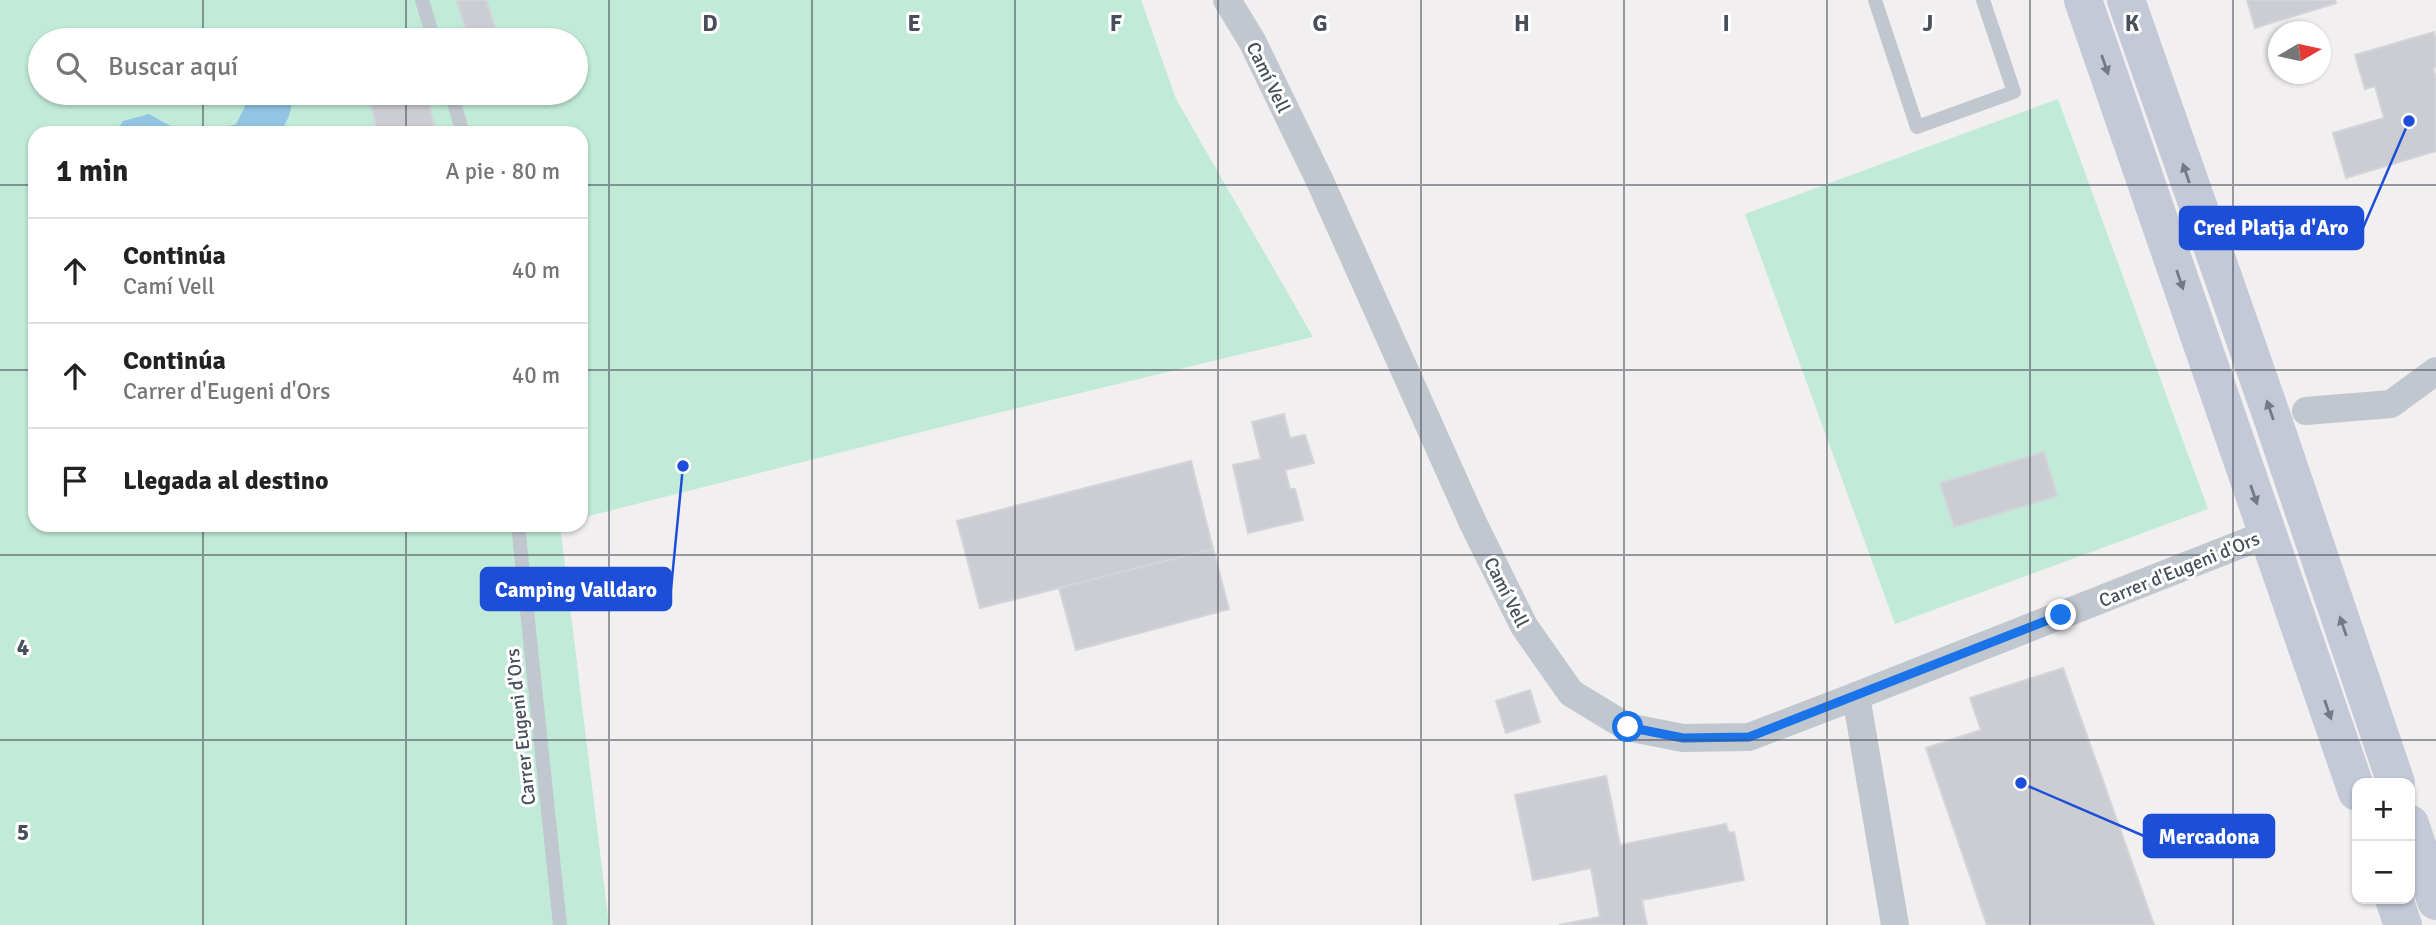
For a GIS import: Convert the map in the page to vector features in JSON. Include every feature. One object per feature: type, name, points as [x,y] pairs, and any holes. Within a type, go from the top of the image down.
[{"type":"street","name":"Camí Vell","points":[[1227,0],[1252,41],[1319,179],[1473,523],[1524,626],[1571,693],[1628,727],[1683,738],[1749,737],[1856,696]]},
{"type":"street","points":[[2083,0],[2352,778]]},
{"type":"street","points":[[2126,0],[2394,778]]},
{"type":"street","points":[[2306,411],[2391,404],[2436,371]]},
{"type":"street","name":"Carrer d'Eugeni d'Ors","points":[[1856,696],[2267,534]]},
{"type":"street","points":[[1856,696],[1895,925]]},
{"type":"street","points":[[2415,839],[2436,901]]},
{"type":"street","points":[[2397,904],[2403,925]]},
{"type":"lane","points":[[422,0],[431,28]]},
{"type":"lane","points":[[1875,0],[1917,127],[2014,92],[1983,0]]},
{"type":"lane","points":[[455,105],[461,126]]},
{"type":"lane","name":"Carrer Eugeni d'Ors","points":[[518,532],[560,925]]},
{"type":"green space","points":[[0,0],[1141,0],[1176,99],[1313,337],[588,516],[588,126],[28,126],[28,532],[561,532],[609,925],[0,925]]},
{"type":"green space","points":[[2058,99],[2208,509],[1895,624],[1745,214]]},
{"type":"water","points":[[246,105],[291,105],[284,126],[229,126],[236,124]]},
{"type":"water","points":[[149,114],[170,126],[120,126],[123,121]]},
{"type":"building","points":[[486,0],[495,28],[466,28],[457,2]]},
{"type":"building","points":[[2247,0],[2335,0],[2336,3],[2278,21],[2268,21],[2268,24],[2255,28]]},
{"type":"building","points":[[2434,32],[2436,151],[2346,178],[2333,133],[2384,118],[2375,86],[2365,89],[2355,55]]},
{"type":"building","points":[[371,105],[429,105],[434,126],[376,126]]},
{"type":"building","points":[[1284,414],[1290,438],[1305,435],[1314,463],[1285,470],[1290,489],[1295,489],[1303,520],[1248,533],[1233,465],[1261,459],[1252,422]]},
{"type":"building","points":[[2044,452],[2057,496],[1954,527],[1940,483]]},
{"type":"building","points":[[1191,461],[1213,549],[980,608],[957,521]]},
{"type":"building","points":[[1213,549],[1229,609],[1076,650],[1059,588]]},
{"type":"building","points":[[2063,668],[2154,925],[1987,925],[1926,748],[1981,730],[1970,698]]},
{"type":"building","points":[[1530,690],[1540,722],[1506,733],[1496,701]]},
{"type":"building","points":[[1606,776],[1620,845],[1726,824],[1729,833],[1734,832],[1744,880],[1642,900],[1647,925],[1559,925],[1600,917],[1591,868],[1533,880],[1515,795]]},
{"type":"place","name":"Cred Platja d'Aro","points":[[2409,121]]},
{"type":"place","name":"Camping Valldaro","points":[[683,466]]},
{"type":"place","name":"Mercadona","points":[[2021,783]]},
{"type":"route","points":[[1628,727],[1683,738],[1749,737],[2061,615]]}]
